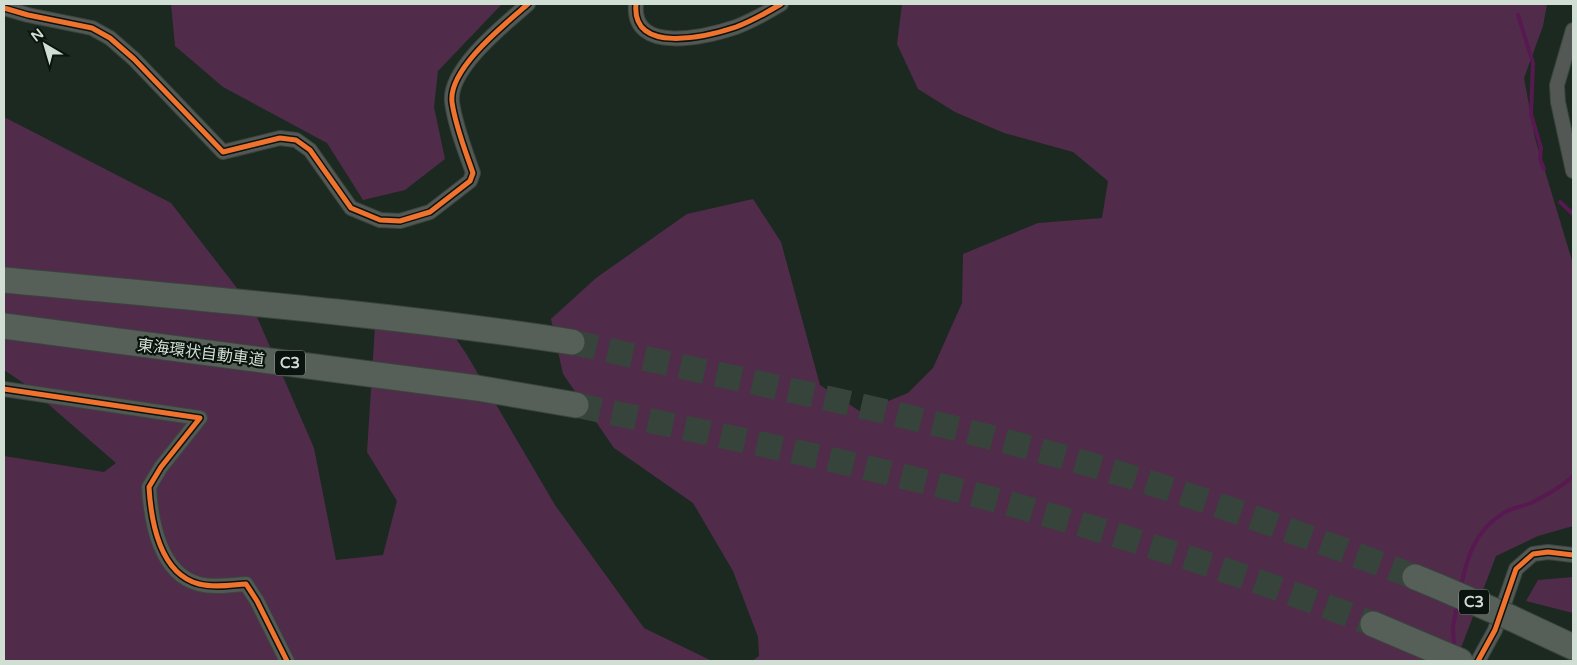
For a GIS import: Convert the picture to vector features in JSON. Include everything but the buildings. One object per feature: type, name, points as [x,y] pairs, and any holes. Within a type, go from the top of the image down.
[{"type":"highway","points":[[4,280],[335,311],[572,342]]},
{"type":"highway","name":"東海環状自動車道","points":[[4,326],[477,388],[576,405]]},
{"type":"highway","name":"C3","points":[[1426,581],[1573,647]]},
{"type":"highway","points":[[1373,624],[1460,661]]},
{"type":"street","points":[[4,8],[28,15],[92,28],[110,38],[134,59],[224,152],[280,138],[296,140],[310,150],[352,208],[380,220],[400,221],[430,212],[470,181],[473,173],[452,101],[454,86],[459,74],[494,34],[528,4]]},
{"type":"street","points":[[636,4],[635,20],[641,28],[653,36],[672,38],[701,36],[736,27],[781,4]]},
{"type":"street","points":[[1573,30],[1556,85],[1573,171]]},
{"type":"street","points":[[4,389],[200,418],[161,467],[149,487],[162,551],[178,572],[197,584],[223,586],[246,584],[257,601],[287,661]]},
{"type":"street","points":[[1478,661],[1495,630],[1516,569],[1533,554],[1548,552],[1573,555]]},
{"type":"shaded area","points":[[171,4],[502,4],[438,71],[434,107],[445,159],[405,190],[363,200],[327,143],[223,87],[175,46]]},
{"type":"shaded area","points":[[902,4],[1547,4],[1543,26],[1524,78],[1535,138],[1573,264],[1573,526],[1538,536],[1496,556],[1456,661],[752,661],[759,656],[758,637],[733,571],[693,503],[614,448],[563,374],[551,319],[596,278],[687,214],[753,199],[781,242],[820,385],[861,412],[908,393],[933,368],[962,303],[963,254],[1038,223],[1102,218],[1108,181],[1073,152],[1004,133],[955,112],[918,89],[897,44]]},
{"type":"shaded area","points":[[4,117],[171,203],[254,310],[314,448],[336,560],[383,555],[397,501],[367,452],[376,311],[438,312],[467,355],[555,505],[644,628],[712,661],[4,661],[4,456],[104,472],[116,463],[25,384],[4,370]]},
{"type":"shaded area","points":[[1573,577],[1573,613],[1526,601],[1538,580]]},
{"type":"waterway","points":[[1518,15],[1533,63],[1531,114],[1541,148],[1540,159],[1544,169]]},
{"type":"waterway","points":[[1560,202],[1573,214]]},
{"type":"waterway","points":[[1461,586],[1469,555],[1485,528],[1508,510],[1531,503],[1564,484],[1573,476]]},
{"type":"waterway","points":[[1454,648],[1453,627],[1457,605]]},
{"type":"tunnel","points":[[572,342],[917,419],[1031,448],[1129,476],[1225,508],[1415,577]]},
{"type":"tunnel","points":[[576,405],[850,464],[960,490],[1105,531],[1195,560],[1373,624]]},
{"type":"cycle path","points":[[4,8],[28,15],[92,28],[110,38],[134,59],[223,152],[280,138],[296,140],[310,150],[351,208],[380,220],[400,221],[430,212],[470,181],[473,173],[455,120],[452,102],[453,89],[468,62],[480,48],[528,4]]},
{"type":"cycle path","points":[[636,4],[638,20],[645,31],[658,36],[673,38],[690,38],[736,27],[759,17],[781,4]]},
{"type":"cycle path","points":[[4,389],[200,418],[161,467],[149,487],[152,516],[160,545],[175,570],[199,584],[211,586],[246,584],[257,601],[287,661]]},
{"type":"cycle path","points":[[1478,661],[1495,630],[1516,569],[1533,554],[1548,552],[1573,555]]}]
